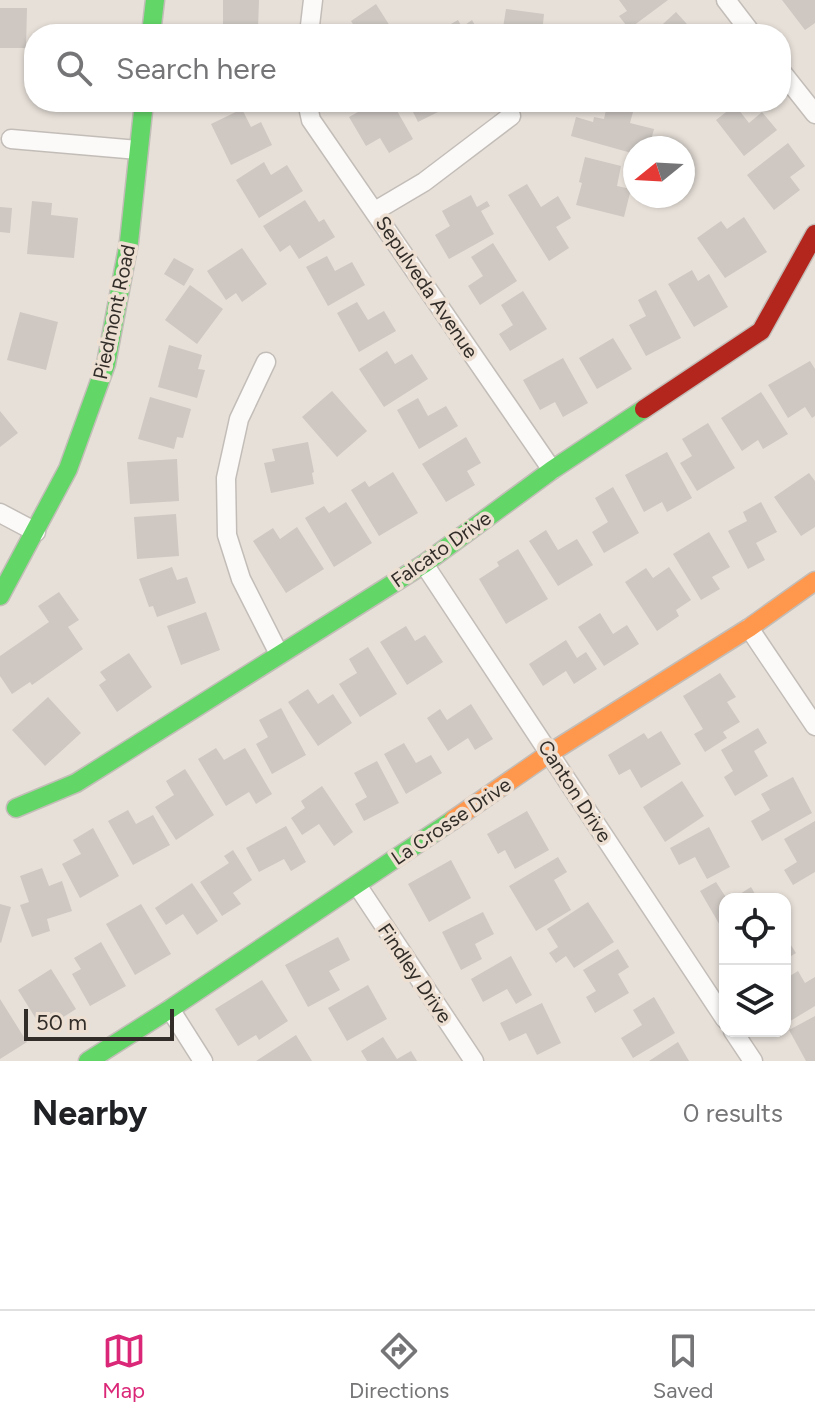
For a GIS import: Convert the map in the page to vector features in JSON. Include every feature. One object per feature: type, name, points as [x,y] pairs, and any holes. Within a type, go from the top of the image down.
[{"type":"street","points":[[152,24],[155,0]]},
{"type":"street","points":[[310,24],[313,0]]},
{"type":"street","points":[[726,0],[744,24]]},
{"type":"street","points":[[791,84],[815,114]]},
{"type":"street","name":"Piedmont Road","points":[[0,596],[68,469],[106,364],[129,242],[143,112]]},
{"type":"street","name":"Sepulveda Avenue","points":[[309,112],[311,120],[552,470]]},
{"type":"street","points":[[375,211],[424,182],[511,116]]},
{"type":"street","points":[[11,139],[138,150]]},
{"type":"street","name":"Falcato Drive","points":[[16,808],[76,783],[424,564],[552,470],[761,331],[815,234]]},
{"type":"street","points":[[266,362],[239,419],[226,478],[227,535],[241,579],[279,654]]},
{"type":"street","points":[[0,513],[36,532]]},
{"type":"street","name":"Canton Drive","points":[[424,564],[719,1010]]},
{"type":"street","name":"La Crosse Drive","points":[[88,1061],[357,885],[550,753],[749,628],[815,581]]},
{"type":"street","points":[[749,628],[815,726]]},
{"type":"street","name":"Findley Drive","points":[[357,885],[474,1061]]},
{"type":"street","points":[[170,1009],[203,1061]]},
{"type":"street","points":[[737,1037],[753,1061]]},
{"type":"building","points":[[223,0],[259,0],[258,24],[223,24]]},
{"type":"building","points":[[619,0],[668,0],[636,24],[625,24],[619,16],[627,11]]},
{"type":"building","points":[[782,0],[815,0],[815,23],[805,30]]},
{"type":"building","points":[[376,4],[389,24],[353,24],[351,21]]},
{"type":"building","points":[[0,8],[27,8],[24,48],[0,48]]},
{"type":"building","points":[[506,9],[544,14],[543,24],[504,24]]},
{"type":"building","points":[[676,12],[687,24],[663,24]]},
{"type":"building","points":[[236,112],[244,112],[251,127],[261,122],[272,145],[231,165],[211,124]]},
{"type":"building","points":[[358,112],[398,112],[413,139],[389,153],[380,138],[366,146],[349,117]]},
{"type":"building","points":[[413,112],[438,112],[418,122]]},
{"type":"building","points":[[606,112],[633,112],[630,123],[654,129],[652,136],[623,136],[623,151],[571,136],[576,117],[593,122],[594,117],[604,119]]},
{"type":"building","points":[[726,112],[740,112],[749,123],[762,112],[777,130],[744,156],[716,120]]},
{"type":"building","points":[[788,143],[805,166],[790,177],[800,190],[774,210],[747,175]]},
{"type":"building","points":[[585,157],[621,166],[617,186],[623,187],[623,208],[626,208],[624,217],[576,205],[582,183],[579,182]]},
{"type":"building","points":[[264,162],[271,175],[287,165],[303,191],[259,218],[236,180]]},
{"type":"building","points":[[527,184],[541,207],[558,196],[571,218],[556,227],[569,248],[549,261],[508,195]]},
{"type":"building","points":[[471,195],[477,207],[487,201],[490,206],[481,211],[494,234],[449,259],[435,235],[450,226],[442,211]]},
{"type":"building","points":[[305,200],[319,222],[324,219],[335,237],[299,259],[290,245],[280,252],[263,226]]},
{"type":"building","points":[[32,201],[52,203],[51,215],[78,218],[74,258],[27,254]]},
{"type":"building","points":[[0,207],[12,208],[10,233],[0,232]]},
{"type":"building","points":[[744,217],[767,252],[725,278],[697,238],[721,221],[727,229]]},
{"type":"building","points":[[493,243],[517,281],[480,305],[468,286],[483,276],[471,257]]},
{"type":"building","points":[[242,248],[267,284],[242,302],[236,293],[226,300],[207,271]]},
{"type":"building","points":[[327,256],[335,271],[352,262],[365,285],[328,306],[306,267]]},
{"type":"building","points":[[174,258],[194,269],[184,286],[164,274]]},
{"type":"building","points":[[692,270],[698,281],[709,274],[728,307],[694,327],[668,284]]},
{"type":"building","points":[[190,285],[223,309],[197,344],[165,320]]},
{"type":"building","points":[[656,290],[681,338],[646,356],[629,325],[646,316],[638,300]]},
{"type":"building","points":[[523,291],[547,329],[510,351],[499,334],[513,325],[501,305]]},
{"type":"building","points":[[357,302],[368,320],[384,311],[396,331],[359,352],[337,313]]},
{"type":"building","points":[[20,312],[58,322],[46,370],[7,360]]},
{"type":"building","points":[[613,338],[632,369],[597,389],[579,358]]},
{"type":"building","points":[[169,345],[202,355],[198,369],[205,370],[197,398],[158,387]]},
{"type":"building","points":[[387,351],[395,364],[412,354],[428,379],[384,407],[359,369]]},
{"type":"building","points":[[563,358],[588,403],[563,417],[555,402],[540,410],[523,380]]},
{"type":"building","points":[[810,361],[815,369],[815,416],[812,418],[805,407],[788,418],[768,385]]},
{"type":"building","points":[[332,391],[367,431],[337,457],[302,417]]},
{"type":"building","points":[[761,392],[788,434],[763,449],[758,440],[742,451],[721,418]]},
{"type":"building","points":[[150,397],[191,409],[183,438],[177,437],[174,449],[138,439]]},
{"type":"building","points":[[418,398],[428,416],[446,406],[458,426],[419,449],[397,410]]},
{"type":"building","points":[[0,411],[18,433],[0,447]]},
{"type":"building","points":[[708,423],[735,468],[697,491],[680,463],[692,456],[682,439]]},
{"type":"building","points":[[466,437],[481,463],[467,471],[475,485],[446,502],[422,464]]},
{"type":"building","points":[[308,442],[314,484],[271,493],[264,463],[275,461],[272,449]]},
{"type":"building","points":[[667,452],[692,498],[667,512],[662,502],[644,512],[625,475]]},
{"type":"building","points":[[177,459],[179,501],[130,504],[127,462]]},
{"type":"building","points":[[393,472],[418,513],[379,536],[351,490],[365,481],[369,487]]},
{"type":"building","points":[[809,473],[815,481],[815,527],[801,536],[774,497]]},
{"type":"building","points":[[613,487],[639,533],[604,553],[592,532],[608,522],[595,498]]},
{"type":"building","points":[[346,502],[372,543],[334,567],[305,518],[324,506],[329,513]]},
{"type":"building","points":[[761,502],[777,532],[756,543],[765,560],[748,569],[728,531],[747,521],[743,512]]},
{"type":"building","points":[[176,514],[179,556],[137,559],[134,517]]},
{"type":"building","points":[[297,527],[324,569],[286,593],[253,541],[273,528],[280,539]]},
{"type":"building","points":[[546,530],[558,550],[577,539],[593,565],[558,586],[529,541]]},
{"type":"building","points":[[709,532],[730,567],[712,577],[720,589],[701,600],[673,554]]},
{"type":"building","points":[[518,549],[548,599],[506,624],[479,579],[499,566],[497,562]]},
{"type":"building","points":[[172,567],[177,580],[187,577],[196,603],[157,617],[153,606],[149,607],[139,579]]},
{"type":"building","points":[[669,567],[691,600],[676,610],[679,616],[657,631],[625,582],[646,568],[653,578]]},
{"type":"building","points":[[59,592],[79,620],[68,627],[83,649],[32,685],[30,682],[12,694],[0,676],[0,656],[49,622],[38,606]]},
{"type":"building","points":[[206,612],[220,650],[181,665],[167,626]]},
{"type":"building","points":[[600,613],[613,634],[627,625],[639,644],[604,666],[578,627]]},
{"type":"building","points":[[406,626],[415,641],[425,635],[443,662],[407,685],[380,642]]},
{"type":"building","points":[[566,640],[577,658],[586,652],[597,669],[574,684],[566,671],[543,686],[529,664]]},
{"type":"building","points":[[368,647],[397,694],[360,717],[339,684],[357,673],[349,659]]},
{"type":"building","points":[[129,653],[152,687],[117,712],[99,685],[106,680],[100,672]]},
{"type":"building","points":[[720,673],[736,697],[727,702],[740,722],[723,732],[727,738],[705,752],[694,734],[703,729],[683,696]]},
{"type":"building","points":[[308,689],[318,704],[333,694],[352,723],[318,746],[288,702]]},
{"type":"building","points":[[48,697],[81,733],[45,766],[12,730]]},
{"type":"building","points":[[471,704],[493,739],[475,750],[468,738],[448,751],[427,718],[440,709],[447,720]]},
{"type":"building","points":[[281,708],[306,755],[272,774],[256,744],[268,737],[259,720]]},
{"type":"building","points":[[758,728],[767,743],[754,751],[768,776],[735,796],[724,777],[733,771],[721,750]]},
{"type":"building","points":[[661,731],[681,764],[641,788],[630,769],[619,775],[608,755],[644,733],[648,739]]},
{"type":"building","points":[[404,743],[416,763],[431,755],[442,773],[406,794],[384,754]]},
{"type":"building","points":[[216,748],[224,760],[245,748],[272,794],[256,804],[249,792],[226,806],[198,759]]},
{"type":"building","points":[[377,761],[399,803],[364,821],[355,804],[367,797],[354,773]]},
{"type":"building","points":[[185,769],[214,815],[176,840],[155,807],[174,795],[166,781]]},
{"type":"building","points":[[793,777],[812,813],[762,841],[751,821],[770,810],[761,794]]},
{"type":"building","points":[[682,781],[704,816],[665,842],[643,807]]},
{"type":"building","points":[[322,786],[353,832],[334,846],[319,824],[302,835],[291,818],[305,808],[301,801]]},
{"type":"building","points":[[128,810],[136,824],[153,815],[170,845],[133,865],[108,821]]},
{"type":"building","points":[[527,811],[549,850],[515,869],[505,850],[498,854],[487,834]]},
{"type":"building","points":[[815,821],[815,872],[793,885],[784,870],[797,862],[784,839]]},
{"type":"building","points":[[286,826],[306,862],[291,871],[284,859],[259,872],[246,848]]},
{"type":"building","points":[[709,827],[730,867],[707,879],[695,857],[679,865],[670,848]]},
{"type":"building","points":[[93,828],[119,876],[80,898],[62,864],[81,854],[73,840]]},
{"type":"building","points":[[233,850],[252,880],[233,893],[241,904],[222,916],[200,882],[229,863],[224,856]]},
{"type":"building","points":[[558,857],[567,872],[554,880],[571,910],[536,931],[509,886]]},
{"type":"building","points":[[451,860],[471,898],[429,922],[408,884]]},
{"type":"building","points":[[42,868],[49,886],[62,881],[72,911],[47,919],[50,931],[32,937],[20,905],[29,902],[20,876]]},
{"type":"building","points":[[716,882],[723,893],[719,893],[719,924],[700,891]]},
{"type":"building","points":[[192,883],[218,921],[197,935],[183,914],[166,925],[155,908]]},
{"type":"building","points":[[588,902],[614,942],[574,968],[566,956],[556,963],[549,953],[558,947],[547,929]]},
{"type":"building","points":[[0,904],[11,907],[1,943],[0,942]]},
{"type":"building","points":[[141,904],[171,954],[135,975],[106,924]]},
{"type":"building","points":[[483,912],[494,934],[475,944],[482,959],[461,970],[442,932]]},
{"type":"building","points":[[338,937],[350,960],[329,971],[340,990],[308,1007],[285,965]]},
{"type":"building","points":[[101,942],[126,986],[90,1006],[72,974],[81,969],[74,958]]},
{"type":"building","points":[[618,949],[629,967],[618,974],[629,993],[595,1013],[586,997],[596,991],[583,970]]},
{"type":"building","points":[[511,956],[532,995],[516,1004],[507,989],[483,1002],[471,979]]},
{"type":"building","points":[[51,969],[76,1009],[43,1030],[18,990]]},
{"type":"building","points":[[798,971],[805,983],[815,977],[815,1006],[791,1021],[791,975]]},
{"type":"building","points":[[262,980],[288,1021],[259,1040],[256,1035],[238,1046],[215,1009]]},
{"type":"building","points":[[368,985],[387,1019],[347,1041],[328,1008]]},
{"type":"building","points":[[654,997],[675,1033],[633,1058],[621,1038],[642,1025],[633,1010]]},
{"type":"building","points":[[0,999],[27,1042],[0,1059]]},
{"type":"building","points":[[542,1003],[561,1043],[537,1055],[526,1033],[509,1041],[500,1023]]},
{"type":"building","points":[[815,1016],[815,1061],[806,1061],[791,1029]]},
{"type":"building","points":[[296,1035],[312,1061],[256,1061]]},
{"type":"building","points":[[383,1037],[397,1059],[411,1051],[417,1061],[367,1061],[361,1051]]},
{"type":"building","points":[[678,1042],[689,1061],[649,1061]]},
{"type":"traffic: fast","points":[[152,24],[155,0]]},
{"type":"traffic: fast","points":[[0,596],[68,469],[106,364],[129,242],[143,112]]},
{"type":"traffic: fast","points":[[16,808],[76,783],[424,564],[552,470],[644,409]]},
{"type":"traffic: fast","points":[[88,1061],[453,820]]},
{"type":"traffic: slow","points":[[453,820],[550,753],[749,628],[815,581]]},
{"type":"traffic: jam","points":[[644,409],[761,331],[815,234]]}]
